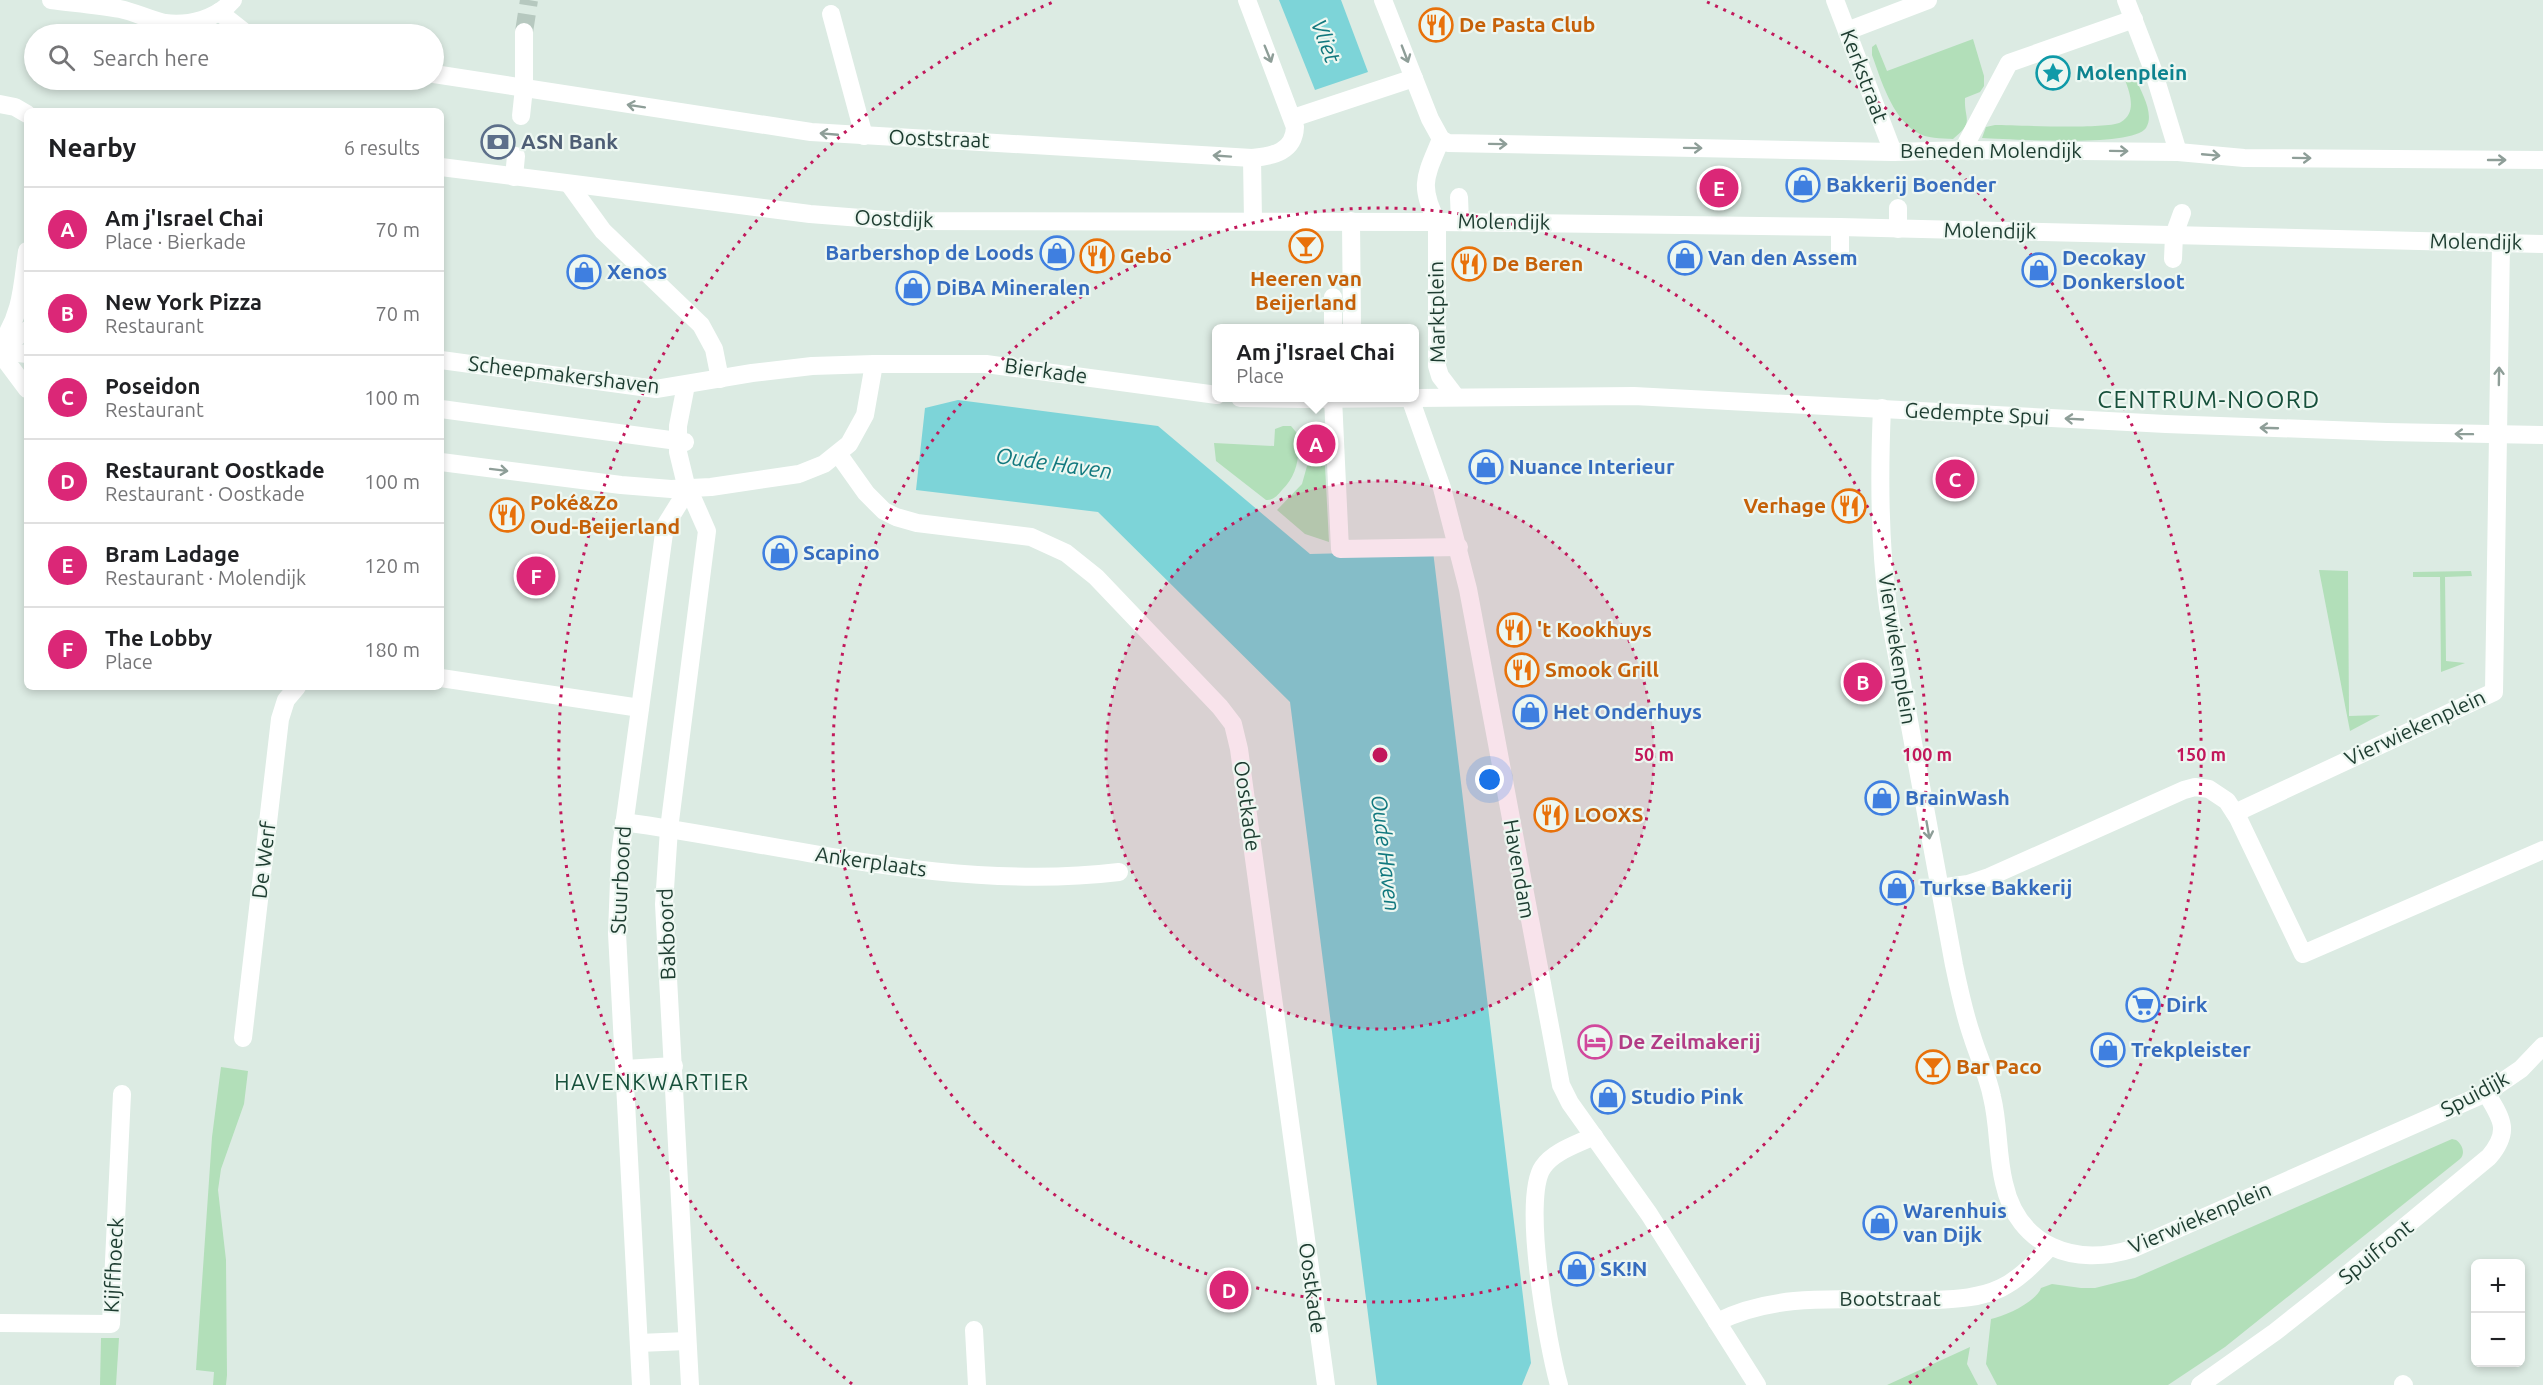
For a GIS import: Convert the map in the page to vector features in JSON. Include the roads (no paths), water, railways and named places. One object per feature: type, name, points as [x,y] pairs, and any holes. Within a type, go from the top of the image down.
[{"type":"street","points":[[51,0],[120,9],[166,23],[199,21],[226,6],[240,24]]},
{"type":"street","points":[[1247,0],[1293,118],[1414,78]]},
{"type":"street","points":[[1383,0],[1430,119],[1441,139]]},
{"type":"street","name":"Kerkstraat","points":[[1835,0],[1893,152]]},
{"type":"street","points":[[1847,31],[1928,0]]},
{"type":"street","points":[[2126,0],[2153,70],[2178,152]]},
{"type":"street","points":[[829,7],[864,136]]},
{"type":"street","points":[[1967,150],[1966,142],[2009,63],[2134,19]]},
{"type":"street","points":[[520,116],[524,88],[524,32]]},
{"type":"street","name":"Ooststraat","points":[[444,76],[769,126],[864,136],[970,140],[1252,158],[1272,155],[1289,146],[1295,136],[1293,118]]},
{"type":"street","points":[[0,104],[15,107],[24,112]]},
{"type":"street","name":"Beneden Molendijk","points":[[1441,139],[1448,143],[1893,152],[1967,150],[2178,152],[2244,158],[2543,160]]},
{"type":"street","name":"Marktplein","points":[[1441,139],[1424,188],[1428,204],[1437,222],[1437,366],[1440,376],[1456,398]]},
{"type":"street","points":[[514,177],[516,156]]},
{"type":"street","points":[[1252,158],[1253,221]]},
{"type":"street","name":"Oostdijk","points":[[444,167],[810,214],[899,221],[1351,221]]},
{"type":"street","points":[[569,184],[603,231],[701,325],[714,348],[720,379]]},
{"type":"street","points":[[1459,197],[1460,222]]},
{"type":"street","points":[[1898,208],[1898,229]]},
{"type":"street","points":[[2173,259],[2174,235],[2182,213]]},
{"type":"street","points":[[1352,324],[1351,221],[1437,222]]},
{"type":"street","name":"Molendijk","points":[[1437,222],[1840,226],[2543,244]]},
{"type":"street","points":[[1840,226],[1840,253]]},
{"type":"street","points":[[2498,434],[2501,243]]},
{"type":"street","points":[[0,349],[19,310],[24,273]]},
{"type":"street","points":[[1333,297],[1333,324]]},
{"type":"street","points":[[0,349],[24,332]]},
{"type":"street","points":[[0,349],[24,353]]},
{"type":"street","points":[[0,349],[24,385]]},
{"type":"street","name":"Scheepmakershaven","points":[[444,360],[646,389],[687,386]]},
{"type":"street","points":[[444,462],[630,486],[688,489],[799,474],[818,468],[838,455],[849,444],[865,415],[874,364]]},
{"type":"street","name":"Bierkade","points":[[687,386],[768,370],[874,364],[1005,364],[1212,394]]},
{"type":"street","points":[[687,386],[679,414],[682,472],[688,489]]},
{"type":"street","name":"Gedempte Spui","points":[[1419,398],[1624,396],[2166,424],[2543,435]]},
{"type":"street","points":[[1333,402],[1340,549],[1459,547]]},
{"type":"street","name":"Havendam","points":[[1411,402],[1439,478],[1459,547],[1557,1070],[1570,1103],[1628,1184],[1717,1322]]},
{"type":"street","name":"Vierwiekenplein","points":[[1882,408],[1880,483],[1882,553],[1888,607],[1939,888],[1966,1018],[1993,1099],[2006,1192],[2021,1221],[2050,1247],[2069,1254],[2092,1256],[2132,1248],[2433,1116]]},
{"type":"street","points":[[444,409],[681,441]]},
{"type":"street","name":"Vierwiekenplein","points":[[2235,813],[2494,692],[2498,434]]},
{"type":"street","name":"Oostkade","points":[[838,455],[866,493],[884,511],[896,517],[917,523],[1031,537],[1056,547],[1072,557],[1096,577],[1220,707],[1233,724],[1244,784],[1326,1385]]},
{"type":"street","name":"Stuurboord","points":[[641,1385],[616,911],[624,822],[664,526],[688,489]]},
{"type":"street","name":"Bakboord","points":[[688,489],[707,531],[669,828],[664,903],[690,1385]]},
{"type":"street","points":[[444,678],[640,708]]},
{"type":"street","name":"De Werf","points":[[243,1038],[280,718],[286,699],[294,690]]},
{"type":"street","points":[[1939,888],[1968,884],[1989,877],[2189,787],[2203,788],[2219,794],[2235,813],[2303,954],[2543,850]]},
{"type":"street","name":"Ankerplaats","points":[[624,822],[822,856],[968,874],[1040,878],[1119,872]]},
{"type":"street","name":"Spuidijk","points":[[2433,1116],[2486,1093],[2512,1076],[2543,1046]]},
{"type":"street","points":[[625,1069],[674,1066]]},
{"type":"street","name":"Spuifront","points":[[2200,1385],[2275,1332],[2489,1157],[2500,1142],[2503,1128],[2486,1093]]},
{"type":"street","name":"Kijffhoeck","points":[[0,1323],[111,1324],[122,1094]]},
{"type":"street","points":[[1559,1385],[1548,1337],[1541,1285],[1534,1210],[1535,1187],[1538,1176],[1548,1161],[1594,1136]]},
{"type":"street","name":"Bootstraat","points":[[1717,1322],[1736,1312],[1753,1307],[1803,1300],[1913,1301],[1978,1296],[2015,1280],[2050,1247]]},
{"type":"street","points":[[1717,1322],[1757,1385]]},
{"type":"street","points":[[974,1330],[977,1385]]},
{"type":"street","points":[[639,1343],[687,1341]]},
{"type":"water","name":"Vliet","points":[[1279,0],[1341,0],[1368,72],[1315,90]]},
{"type":"water","name":"Oude Haven","points":[[958,400],[1158,426],[1310,554],[1433,551],[1531,1363],[1522,1385],[1377,1385],[1290,702],[1098,512],[916,490],[925,408]]},
{"type":"tunnel","points":[[524,32],[529,0]]},
{"type":"place","name":"De Pasta Club","points":[[1436,25]]},
{"type":"place","name":"Molenplein","points":[[2053,73]]},
{"type":"place","name":"ASN Bank","points":[[498,142]]},
{"type":"place","name":"Bakkerij Boender","points":[[1803,185]]},
{"type":"place","name":"Bram Ladage","points":[[1719,188]]},
{"type":"place","name":"Heeren van Beijerland","points":[[1306,246]]},
{"type":"place","name":"Barbershop de Loods","points":[[1057,253]]},
{"type":"place","name":"Gebo","points":[[1097,256]]},
{"type":"place","name":"Van den Assem","points":[[1685,258]]},
{"type":"place","name":"De Beren","points":[[1469,264]]},
{"type":"place","name":"Decokay Donkersloot","points":[[2039,270]]},
{"type":"place","name":"Xenos","points":[[584,272]]},
{"type":"place","name":"DiBA Mineralen","points":[[913,288]]},
{"type":"place","name":"Am j'Israel Chai","points":[[1316,444]]},
{"type":"place","name":"Nuance Interieur","points":[[1486,467]]},
{"type":"place","name":"Poseidon","points":[[1955,479]]},
{"type":"place","name":"Verhage","points":[[1849,506]]},
{"type":"place","name":"Poké&Zo Oud-Beijerland","points":[[507,515]]},
{"type":"place","name":"Scapino","points":[[780,553]]},
{"type":"place","name":"The Lobby","points":[[536,576]]},
{"type":"place","name":"'t Kookhuys","points":[[1514,630]]},
{"type":"place","name":"Smook Grill","points":[[1522,670]]},
{"type":"place","name":"New York Pizza","points":[[1863,682]]},
{"type":"place","name":"Het Onderhuys","points":[[1530,712]]},
{"type":"place","name":"BrainWash","points":[[1882,798]]},
{"type":"place","name":"LOOXS","points":[[1551,815]]},
{"type":"place","name":"Turkse Bakkerij","points":[[1897,888]]},
{"type":"place","name":"Dirk","points":[[2143,1005]]},
{"type":"place","name":"De Zeilmakerij","points":[[1595,1042]]},
{"type":"place","name":"Trekpleister","points":[[2108,1050]]},
{"type":"place","name":"Bar Paco","points":[[1933,1067]]},
{"type":"place","name":"Studio Pink","points":[[1608,1097]]},
{"type":"place","name":"Warenhuis van Dijk","points":[[1880,1223]]},
{"type":"place","name":"SK!N","points":[[1577,1269]]},
{"type":"place","name":"Restaurant Oostkade","points":[[1229,1290]]},
{"type":"district","name":"CENTRUM-NOORD","points":[[2209,400]]},
{"type":"district","name":"HAVENKWARTIER","points":[[652,1082]]}]
